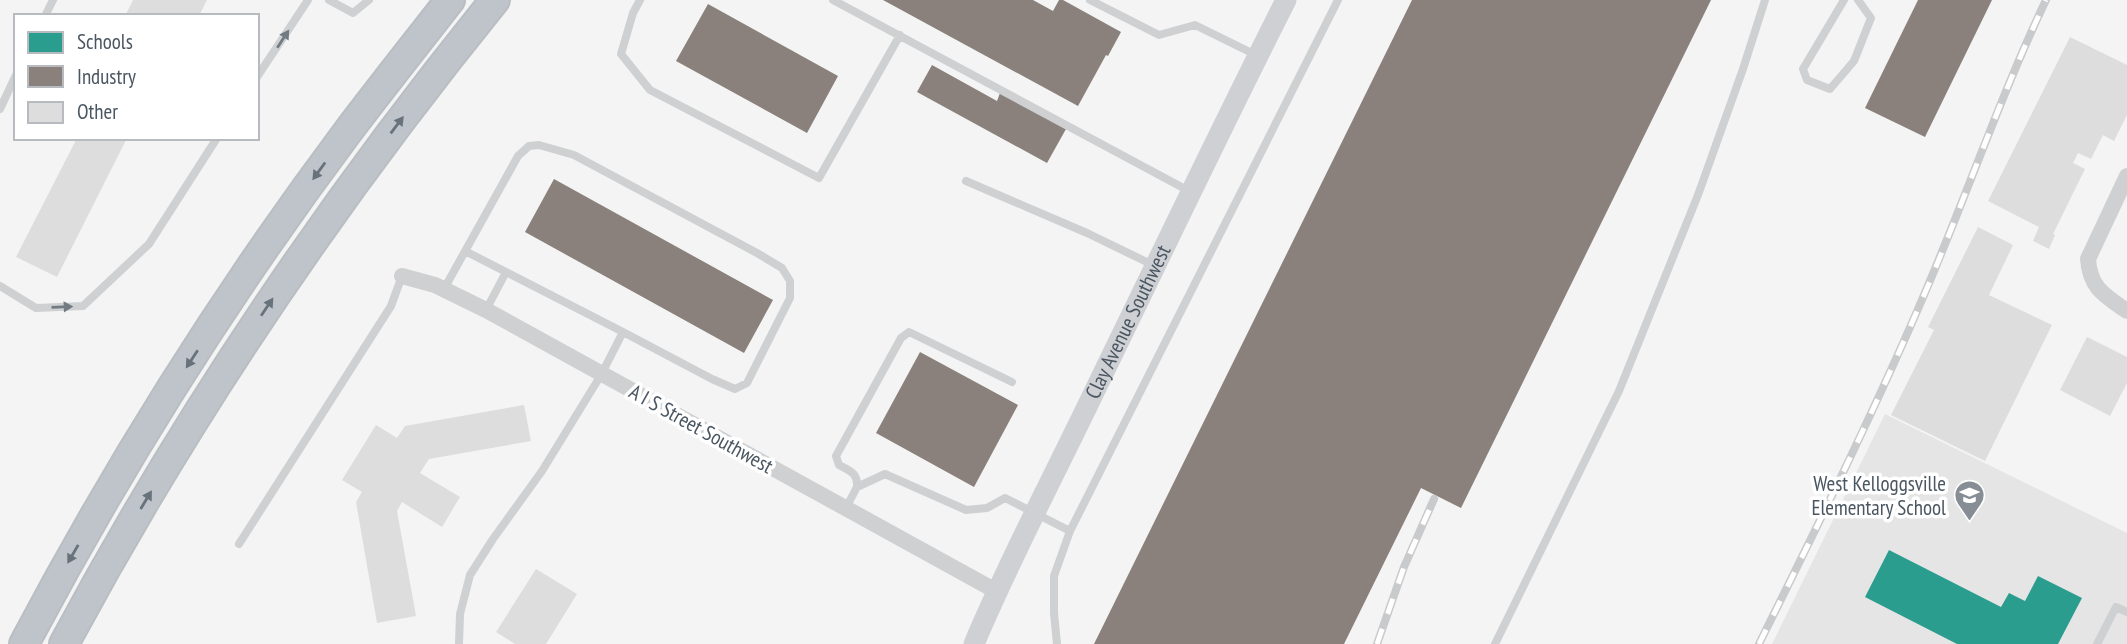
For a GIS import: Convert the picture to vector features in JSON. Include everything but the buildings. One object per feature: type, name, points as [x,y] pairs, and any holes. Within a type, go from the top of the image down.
[{"type":"highway","points":[[24,644],[152,421],[278,228],[441,0]]},
{"type":"highway","points":[[346,134],[450,0]]},
{"type":"highway","points":[[64,644],[140,509],[245,339],[349,189],[495,0]]},
{"type":"highway","points":[[443,64],[506,0]]},
{"type":"street","name":"Clay Avenue Southwest","points":[[974,644],[1033,512],[1286,0]]},
{"type":"street","points":[[2127,176],[2088,258],[2089,273],[2098,291],[2127,311]]},
{"type":"street","name":"A I S Street Southwest","points":[[402,276],[444,289],[486,310],[996,591]]},
{"type":"lane","points":[[259,74],[308,0]]},
{"type":"lane","points":[[329,0],[354,13],[369,0]]},
{"type":"lane","points":[[640,0],[633,13],[621,54],[650,90],[819,178],[900,34]]},
{"type":"lane","points":[[834,0],[1191,192]]},
{"type":"lane","points":[[1090,0],[1159,36],[1195,25],[1258,55]]},
{"type":"lane","points":[[1058,644],[1054,613],[1054,576],[1070,531],[1338,0]]},
{"type":"lane","points":[[1495,644],[1619,391],[1698,195],[1765,0]]},
{"type":"lane","points":[[1844,0],[1803,69],[1807,80],[1830,89],[1854,61],[1871,18],[1858,0]]},
{"type":"lane","points":[[0,108],[14,79]]},
{"type":"lane","points":[[0,286],[36,308],[83,306],[149,244],[216,140]]},
{"type":"lane","points":[[444,289],[465,251],[518,156],[529,146],[539,145],[574,155],[782,268],[790,281],[790,298],[747,383],[735,389],[465,251]]},
{"type":"lane","points":[[966,181],[1087,233],[1155,266]]},
{"type":"lane","points":[[486,310],[506,272]]},
{"type":"lane","points":[[239,544],[391,306],[402,276]]},
{"type":"lane","points":[[459,644],[460,614],[470,575],[542,471],[601,375],[623,332]]},
{"type":"lane","points":[[846,508],[857,487],[858,479],[853,473],[839,466],[836,456],[901,338],[909,332],[1012,382]]},
{"type":"lane","points":[[857,487],[885,474],[966,510],[987,508],[1004,498],[1070,531]]},
{"type":"lane","points":[[2097,644],[2116,607],[2127,612]]},
{"type":"shaded area","name":"West Kelloggsville Elementary School","points":[[1885,414],[2127,533],[2127,644],[1772,644]]},
{"type":"railway","points":[[1759,644],[1899,351],[2046,0]]},
{"type":"railway","points":[[1377,644],[1404,567],[1434,499]]},
{"type":"place","name":"West Kelloggsville Elementary School","points":[[1969,523]]}]
